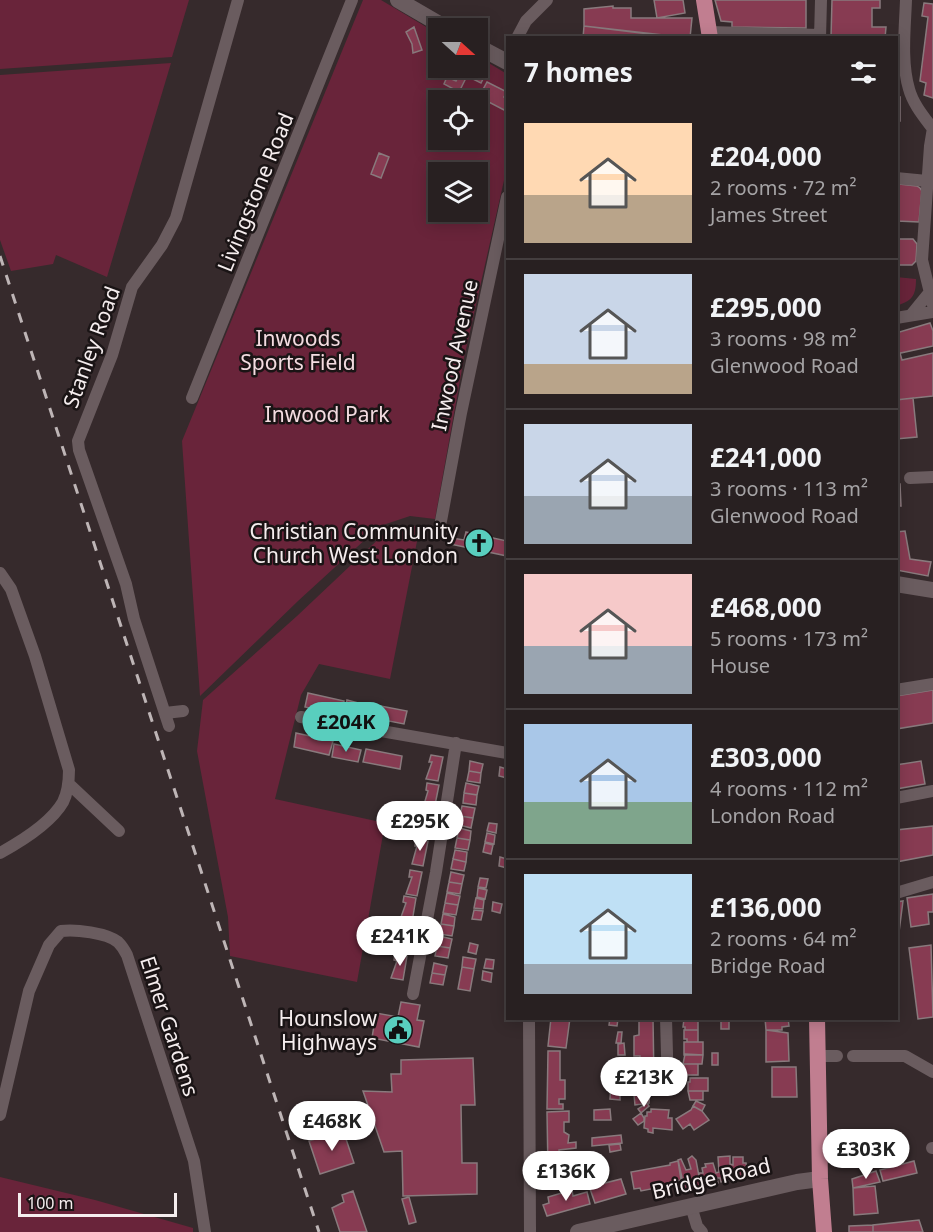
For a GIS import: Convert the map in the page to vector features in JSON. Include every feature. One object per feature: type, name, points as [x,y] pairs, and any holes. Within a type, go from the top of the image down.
[{"type":"main road","points":[[704,0],[709,35]]},
{"type":"main road","points":[[817,1020],[820,1179],[824,1232]]},
{"type":"street","name":"Stanley Road","points":[[169,726],[137,628],[126,584],[79,450],[78,441],[112,356],[132,287],[162,245],[176,218],[238,0]]},
{"type":"street","name":"Livingstone Road","points":[[192,398],[352,0]]},
{"type":"street","points":[[398,0],[429,18]]},
{"type":"street","points":[[518,36],[526,21],[547,0]]},
{"type":"street","points":[[709,35],[820,36],[821,0]]},
{"type":"street","points":[[906,0],[905,53],[908,89],[913,102],[933,129],[922,260],[931,299],[911,315]]},
{"type":"street","points":[[488,51],[506,59]]},
{"type":"street","points":[[898,178],[927,181]]},
{"type":"street","name":"Inwood Avenue","points":[[441,521],[461,413],[506,202]]},
{"type":"street","points":[[898,318],[933,312]]},
{"type":"street","points":[[910,478],[933,477]]},
{"type":"street","points":[[0,573],[10,589],[35,656],[69,770],[69,784],[63,803],[21,841],[0,853]]},
{"type":"street","points":[[898,584],[933,590]]},
{"type":"street","points":[[898,690],[933,684]]},
{"type":"street","points":[[165,713],[183,711]]},
{"type":"street","points":[[301,717],[506,753]]},
{"type":"street","points":[[413,994],[436,872],[456,743]]},
{"type":"street","points":[[69,784],[119,831]]},
{"type":"street","points":[[898,798],[933,791]]},
{"type":"street","points":[[898,892],[933,882]]},
{"type":"street","name":"Elmer Gardens","points":[[0,1115],[29,991],[49,945],[61,931],[72,929],[110,937],[119,943],[127,955],[191,1151],[197,1171],[205,1232]]},
{"type":"street","points":[[529,1020],[530,1232]]},
{"type":"street","points":[[666,1020],[668,1090]]},
{"type":"street","points":[[818,1056],[837,1056]]},
{"type":"street","points":[[853,1056],[904,1056],[933,1072]]},
{"type":"street","name":"Bridge Road","points":[[578,1232],[599,1230],[691,1206],[820,1179]]},
{"type":"street","points":[[691,1206],[697,1226],[702,1232]]},
{"type":"green space","points":[[0,0],[189,0],[172,57],[0,69]]},
{"type":"green space","name":"Inwood Park","points":[[363,0],[381,0],[428,28],[428,78],[488,78],[488,63],[506,73],[506,171],[464,358],[435,519],[410,516],[380,526],[200,696],[182,441]]},
{"type":"green space","points":[[171,63],[107,277],[56,255],[53,264],[11,271],[0,240],[0,75]]},
{"type":"green space","points":[[898,277],[916,279],[912,297],[898,305]]},
{"type":"green space","points":[[405,526],[420,526],[390,679],[319,664],[301,695],[275,799],[385,823],[357,982],[230,956],[228,917],[197,751],[203,700],[387,531]]},
{"type":"green space","points":[[0,1177],[95,1200],[193,1228],[193,1232],[0,1232]]},
{"type":"building","points":[[654,0],[683,0],[685,13],[657,18]]},
{"type":"building","points":[[715,0],[806,0],[806,28],[732,27],[732,22],[721,21]]},
{"type":"building","points":[[832,0],[880,0],[880,8],[872,8],[872,27],[886,27],[885,36],[831,36]]},
{"type":"building","points":[[924,3],[933,4],[933,98],[924,95],[926,83],[920,81],[928,17],[922,16]]},
{"type":"building","points":[[613,6],[613,8],[631,8],[631,18],[692,18],[690,36],[584,26],[584,9]]},
{"type":"building","points":[[584,26],[665,36],[583,36]]},
{"type":"building","points":[[414,27],[422,50],[413,53],[412,44],[406,32]]},
{"type":"building","points":[[447,78],[456,81],[458,78],[466,78],[460,90],[444,84]]},
{"type":"building","points":[[471,78],[484,78],[481,83]]},
{"type":"building","points":[[487,82],[506,92],[504,110],[488,102],[488,90],[483,90]]},
{"type":"building","points":[[898,97],[900,97],[900,121],[898,121]]},
{"type":"building","points":[[379,153],[389,157],[381,178],[371,174]]},
{"type":"building","points":[[899,184],[917,186],[922,191],[919,222],[898,221]]},
{"type":"building","points":[[898,239],[913,239],[917,244],[916,261],[912,265],[898,265]]},
{"type":"building","points":[[930,323],[933,331],[933,346],[898,354],[898,332]]},
{"type":"building","points":[[900,353],[902,360],[933,353],[933,396],[898,400],[898,354]]},
{"type":"building","points":[[913,398],[917,437],[898,439],[898,400]]},
{"type":"building","points":[[898,484],[900,484],[901,506],[898,506]]},
{"type":"building","points":[[905,531],[910,559],[931,562],[928,576],[898,570],[898,532]]},
{"type":"building","name":"Christian Community Church West London","points":[[466,532],[506,541],[506,556],[450,544],[452,538],[464,540]]},
{"type":"building","points":[[933,690],[933,723],[898,729],[898,696]]},
{"type":"building","points":[[308,693],[344,701],[341,715],[305,707]]},
{"type":"building","points":[[347,700],[366,705],[364,716],[345,712]]},
{"type":"building","points":[[370,704],[407,711],[404,724],[368,717]]},
{"type":"building","points":[[296,733],[333,741],[329,755],[294,747]]},
{"type":"building","points":[[334,744],[361,750],[358,762],[332,757]]},
{"type":"building","points":[[366,749],[402,756],[400,769],[363,762]]},
{"type":"building","points":[[431,755],[443,757],[438,781],[426,779],[432,762],[429,762]]},
{"type":"building","points":[[470,761],[483,764],[481,773],[469,771]]},
{"type":"building","points":[[921,761],[925,784],[898,789],[898,765]]},
{"type":"building","points":[[500,767],[506,769],[506,778],[499,776]]},
{"type":"building","points":[[469,771],[481,773],[480,783],[467,781]]},
{"type":"building","points":[[427,783],[439,785],[434,810],[423,808],[428,791],[426,790]]},
{"type":"building","points":[[466,783],[479,786],[477,795],[464,793]]},
{"type":"building","points":[[464,793],[477,795],[476,805],[463,803]]},
{"type":"building","points":[[462,806],[475,808],[473,818],[460,816]]},
{"type":"building","points":[[420,812],[432,815],[428,839],[416,837],[422,820],[419,819]]},
{"type":"building","points":[[460,816],[473,818],[471,828],[459,825]]},
{"type":"building","points":[[489,823],[497,824],[496,833],[487,831]]},
{"type":"building","points":[[933,826],[933,855],[898,862],[898,830]]},
{"type":"building","points":[[459,828],[471,831],[470,840],[457,838]]},
{"type":"building","points":[[487,833],[495,835],[494,844],[485,842]]},
{"type":"building","points":[[457,838],[470,840],[468,850],[455,848]]},
{"type":"building","points":[[416,839],[428,841],[423,866],[412,864],[417,846],[415,846]]},
{"type":"building","points":[[485,843],[493,845],[491,854],[483,852]]},
{"type":"building","points":[[455,850],[467,852],[466,862],[453,859]]},
{"type":"building","points":[[500,857],[506,859],[506,868],[499,866]]},
{"type":"building","points":[[453,859],[466,862],[464,871],[451,869]]},
{"type":"building","points":[[410,870],[422,872],[417,896],[406,894],[412,877],[409,877]]},
{"type":"building","points":[[451,872],[464,875],[462,884],[449,882]]},
{"type":"building","points":[[480,878],[488,879],[486,888],[478,887]]},
{"type":"building","points":[[449,882],[462,884],[460,894],[447,892]]},
{"type":"building","points":[[478,888],[487,890],[485,899],[477,897]]},
{"type":"building","points":[[447,893],[460,896],[458,905],[445,903]]},
{"type":"building","points":[[933,894],[933,912],[928,912],[929,924],[911,927],[907,898]]},
{"type":"building","points":[[404,896],[416,898],[412,922],[400,920],[406,903],[403,902]]},
{"type":"building","points":[[476,898],[484,900],[483,909],[474,908]]},
{"type":"building","points":[[903,901],[899,932],[898,932],[898,902]]},
{"type":"building","points":[[493,902],[502,904],[500,913],[492,911]]},
{"type":"building","points":[[445,903],[458,905],[456,915],[443,913]]},
{"type":"building","points":[[474,910],[483,911],[481,920],[472,919]]},
{"type":"building","points":[[443,914],[455,917],[454,926],[441,924]]},
{"type":"building","points":[[441,924],[454,926],[452,936],[439,934]]},
{"type":"building","points":[[401,925],[413,927],[408,951],[397,949],[402,932],[400,931]]},
{"type":"building","points":[[439,936],[452,939],[450,948],[437,946]]},
{"type":"building","points":[[470,943],[478,945],[476,954],[468,952]]},
{"type":"building","points":[[931,945],[933,1017],[918,1019],[909,948]]},
{"type":"building","points":[[437,946],[450,948],[448,958],[435,956]]},
{"type":"building","points":[[395,953],[407,956],[403,980],[391,978],[397,961],[394,960]]},
{"type":"building","points":[[463,957],[476,959],[474,969],[462,967]]},
{"type":"building","points":[[486,959],[494,960],[493,969],[484,968]]},
{"type":"building","points":[[434,963],[447,966],[445,975],[432,973]]},
{"type":"building","points":[[462,967],[474,969],[470,991],[458,989]]},
{"type":"building","points":[[483,971],[492,973],[491,982],[482,980]]},
{"type":"building","points":[[432,973],[445,975],[443,985],[430,983]]},
{"type":"building","name":"Hounslow Highways","points":[[401,1002],[420,1005],[417,1020],[424,1021],[419,1047],[372,1038],[376,1013],[398,1017]]},
{"type":"building","points":[[551,1020],[570,1020],[566,1048],[548,1046]]},
{"type":"building","points":[[610,1020],[618,1020],[617,1026],[609,1025]]},
{"type":"building","points":[[639,1020],[653,1020],[654,1080],[634,1080],[634,1068],[640,1067],[640,1056],[634,1056],[634,1036],[639,1035]]},
{"type":"building","points":[[684,1020],[698,1020],[698,1030],[685,1030]]},
{"type":"building","points":[[721,1020],[729,1020],[729,1029],[721,1029]]},
{"type":"building","points":[[765,1020],[788,1020],[789,1026],[782,1027],[782,1030],[766,1030]]},
{"type":"building","points":[[684,1030],[698,1030],[698,1042],[687,1042],[687,1039],[684,1039]]},
{"type":"building","points":[[766,1030],[788,1033],[789,1061],[766,1062]]},
{"type":"building","points":[[618,1032],[622,1032],[621,1043],[616,1043]]},
{"type":"building","points":[[684,1042],[703,1042],[703,1055],[684,1055]]},
{"type":"building","points":[[624,1043],[625,1055],[618,1055],[618,1044]]},
{"type":"building","points":[[548,1051],[560,1051],[560,1080],[565,1080],[565,1099],[559,1099],[559,1104],[563,1104],[563,1109],[547,1109]]},
{"type":"building","points":[[712,1053],[718,1053],[718,1065],[712,1065]]},
{"type":"building","points":[[685,1054],[703,1055],[702,1064],[683,1064]]},
{"type":"building","points":[[473,1058],[475,1105],[461,1105],[462,1163],[477,1163],[477,1194],[403,1196],[402,1151],[384,1152],[363,1091],[392,1092],[391,1074],[401,1074],[401,1060]]},
{"type":"building","points":[[698,1064],[698,1075],[685,1075],[683,1066]]},
{"type":"building","points":[[772,1067],[796,1067],[797,1097],[772,1097]]},
{"type":"building","points":[[626,1069],[627,1079],[621,1079],[620,1070]]},
{"type":"building","points":[[690,1078],[708,1078],[708,1091],[688,1091]]},
{"type":"building","points":[[611,1082],[620,1082],[620,1100],[610,1099]]},
{"type":"building","points":[[647,1084],[650,1087],[649,1103],[635,1105],[633,1085]]},
{"type":"building","points":[[688,1091],[703,1091],[703,1100],[690,1100]]},
{"type":"building","points":[[696,1101],[705,1105],[702,1111],[693,1106]]},
{"type":"building","points":[[647,1103],[649,1106],[641,1113],[638,1109]]},
{"type":"building","points":[[693,1106],[702,1111],[709,1120],[694,1130],[690,1124],[683,1129],[676,1119],[691,1110]]},
{"type":"building","points":[[610,1109],[611,1120],[594,1120],[594,1110]]},
{"type":"building","points":[[651,1109],[669,1110],[668,1118],[672,1118],[672,1130],[653,1128],[653,1133],[644,1128],[645,1116],[647,1112],[651,1112]]},
{"type":"building","points":[[569,1111],[569,1122],[564,1122],[564,1132],[569,1135],[568,1143],[576,1142],[576,1148],[559,1150],[560,1160],[570,1159],[570,1165],[565,1166],[565,1169],[548,1170],[547,1112]]},
{"type":"building","points":[[641,1113],[644,1121],[638,1125],[633,1119]]},
{"type":"building","points":[[343,1130],[354,1163],[320,1174],[309,1141]]},
{"type":"building","points":[[621,1135],[622,1143],[592,1146],[592,1138]]},
{"type":"building","points":[[620,1144],[621,1150],[610,1152],[609,1145]]},
{"type":"building","points":[[692,1156],[696,1160],[701,1187],[685,1191],[678,1160],[681,1159],[686,1170],[691,1169],[688,1159]]},
{"type":"building","points":[[730,1156],[730,1164],[733,1165],[733,1157],[743,1157],[748,1177],[721,1182],[720,1178],[717,1178],[718,1183],[702,1187],[699,1173],[703,1173],[702,1168],[706,1167],[705,1164],[713,1163],[716,1173],[719,1172],[718,1157]]},
{"type":"building","points":[[678,1161],[681,1180],[676,1181],[676,1184],[641,1191],[640,1188],[634,1189],[631,1172],[670,1165]]},
{"type":"building","points":[[914,1161],[917,1173],[883,1181],[880,1170]]},
{"type":"building","points":[[587,1165],[593,1186],[621,1179],[626,1194],[595,1203],[582,1166]]},
{"type":"building","points":[[571,1171],[574,1180],[559,1184],[558,1179],[563,1178],[562,1173]]},
{"type":"building","points":[[876,1171],[880,1182],[853,1188],[852,1179]]},
{"type":"building","points":[[875,1186],[878,1213],[854,1215],[853,1188]]},
{"type":"building","points":[[572,1190],[573,1196],[587,1192],[590,1204],[547,1216],[543,1205],[549,1203],[548,1197]]},
{"type":"building","points":[[353,1191],[367,1232],[340,1232],[332,1208],[344,1202],[342,1195]]},
{"type":"building","points":[[409,1197],[416,1222],[409,1224],[402,1199]]},
{"type":"building","points":[[919,1220],[923,1232],[873,1232],[873,1225]]},
{"type":"building","points":[[873,1225],[873,1232],[849,1232],[849,1226]]},
{"type":"railway","points":[[0,256],[319,1232]]},
{"type":"place","name":"Christian Community Church West London","points":[[479,543]]},
{"type":"place","name":"Hounslow Highways","points":[[398,1030]]},
{"type":"park label","name":"Inwoods Sports Field","points":[[298,350]]}]
